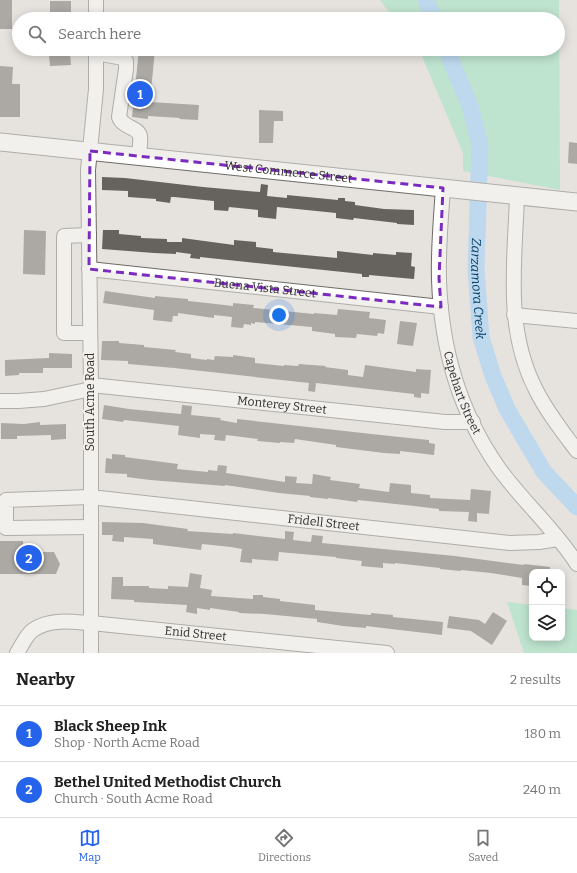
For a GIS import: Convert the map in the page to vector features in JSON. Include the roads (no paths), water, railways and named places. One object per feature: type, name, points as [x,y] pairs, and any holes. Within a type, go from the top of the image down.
[{"type":"main road","name":"West Commerce Street","points":[[0,142],[577,202]]},
{"type":"street","points":[[96,0],[96,12]]},
{"type":"street","name":"South Acme Road","points":[[91,653],[91,387],[88,170],[96,89],[96,56]]},
{"type":"street","points":[[115,56],[123,58],[126,61],[119,117],[125,124],[137,131],[140,136],[139,156]]},
{"type":"street","name":"Capehart Street","points":[[450,188],[439,278],[441,307],[451,368],[458,390],[473,422],[498,467],[570,553],[577,564]]},
{"type":"street","points":[[511,195],[514,315],[518,336],[526,366],[535,389],[549,414],[575,445]]},
{"type":"street","points":[[89,235],[64,236],[64,333],[90,333]]},
{"type":"street","name":"Buena Vista Street","points":[[89,269],[441,307]]},
{"type":"street","points":[[514,315],[577,321]]},
{"type":"street","name":"Monterey Street","points":[[0,401],[44,399],[91,387],[445,422],[473,422]]},
{"type":"street","name":"Fridell Street","points":[[90,527],[6,528],[6,500],[90,497],[510,543],[539,542],[558,539]]},
{"type":"street","name":"Enid Street","points":[[17,653],[25,638],[32,630],[45,624],[57,622],[91,623],[387,653]]},
{"type":"waterway","name":"Zarzamora Creek","points":[[426,0],[431,12]]},
{"type":"waterway","name":"Zarzamora Creek","points":[[449,56],[470,106],[480,145],[476,269],[481,337],[493,376],[507,409],[544,472],[577,507]]},
{"type":"place","name":"Black Sheep Ink","points":[[140,94]]},
{"type":"place","name":"Bethel United Methodist Church","points":[[29,558]]}]
